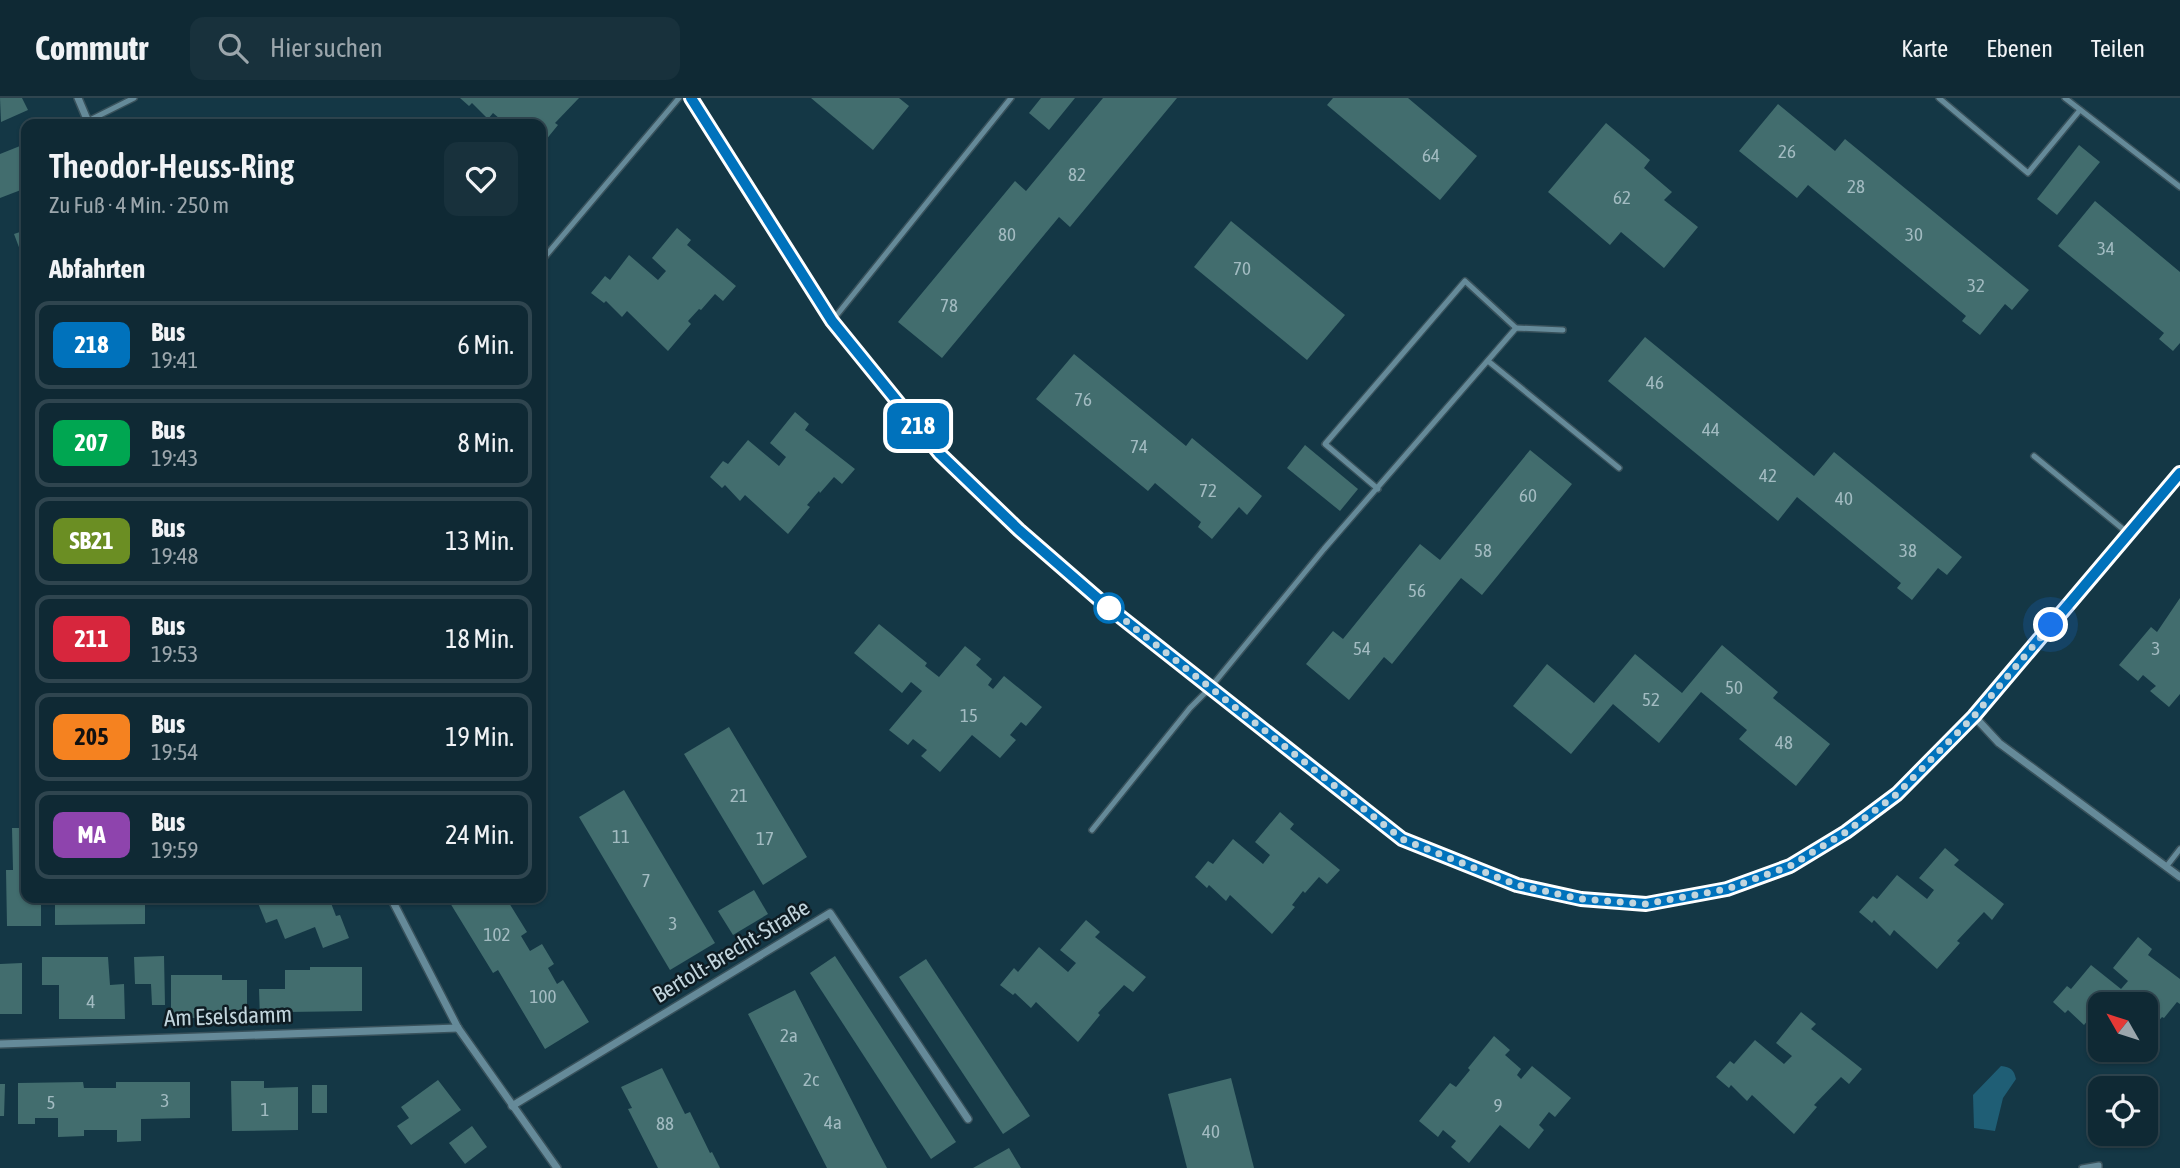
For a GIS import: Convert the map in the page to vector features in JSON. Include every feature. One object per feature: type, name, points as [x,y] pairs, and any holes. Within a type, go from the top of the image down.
[{"type":"street","points":[[78,98],[88,119]]},
{"type":"street","points":[[691,98],[832,321],[940,454],[1045,554],[1103,603],[1402,839],[1517,885],[1581,899],[1646,904],[1727,889],[1790,866],[1846,832],[1897,794],[1974,716],[2180,472]]},
{"type":"street","points":[[1974,716],[2000,743],[2180,877]]},
{"type":"street","points":[[394,903],[458,1027],[557,1168]]},
{"type":"street","name":"Bertolt-Brecht-Straße","points":[[512,1106],[830,914],[968,1119]]},
{"type":"street","name":"Am Eselsdamm","points":[[0,1044],[458,1027]]},
{"type":"lane","points":[[95,119],[134,98]]},
{"type":"lane","points":[[546,255],[679,98]]},
{"type":"lane","points":[[832,321],[1011,98]]},
{"type":"lane","points":[[1939,98],[2028,173],[2080,110]]},
{"type":"lane","points":[[2065,98],[2180,187]]},
{"type":"lane","points":[[1378,489],[1325,444],[1465,281],[1516,328],[1563,330]]},
{"type":"lane","points":[[1093,830],[1190,708],[1210,688],[1324,549],[1516,328]]},
{"type":"lane","points":[[1488,361],[1619,468]]},
{"type":"lane","points":[[2034,456],[2129,534]]},
{"type":"lane","points":[[2166,867],[2180,849]]},
{"type":"lane","points":[[2082,1168],[2099,1165],[2099,1168]]},
{"type":"shaded area","points":[[2001,1066],[2012,1070],[2016,1079],[2003,1098],[1995,1131],[1974,1128],[1973,1095]]},
{"type":"building","points":[[0,98],[22,98],[28,110],[1,122]]},
{"type":"building","points":[[460,98],[579,98],[555,123],[558,125],[546,140],[546,119],[500,119],[493,113],[488,119],[472,103],[469,106]]},
{"type":"building","points":[[811,98],[899,98],[909,106],[873,150]]},
{"type":"building","points":[[1041,98],[1075,98],[1049,130],[1029,113]]},
{"type":"building","points":[[1103,98],[1177,98],[1070,227],[1059,217],[942,358],[898,322],[1015,181],[1026,191]]},
{"type":"building","points":[[1333,98],[1408,98],[1477,156],[1440,200],[1327,105]]},
{"type":"building","points":[[1778,104],[1835,151],[1845,139],[2029,290],[2012,310],[2005,304],[1980,335],[1962,321],[1966,316],[1808,185],[1797,198],[1739,151]]},
{"type":"building","points":[[1606,123],[1650,160],[1644,168],[1672,192],[1664,200],[1698,227],[1664,268],[1621,232],[1610,245],[1548,192]]},
{"type":"building","points":[[2079,145],[2100,162],[2057,215],[2037,199]]},
{"type":"building","points":[[20,146],[21,149],[21,190],[0,198],[0,154]]},
{"type":"building","points":[[2095,201],[2180,272],[2180,343],[2173,351],[2159,339],[2164,333],[2058,246]]},
{"type":"building","points":[[1231,221],[1345,315],[1307,360],[1194,267]]},
{"type":"building","points":[[677,228],[691,240],[687,245],[736,286],[723,301],[715,294],[699,309],[688,321],[691,324],[668,351],[627,311],[622,317],[606,301],[604,303],[591,293],[605,276],[610,280],[629,255],[658,280],[666,271],[652,258]]},
{"type":"building","points":[[21,232],[21,253],[14,234]]},
{"type":"building","points":[[1645,337],[1814,476],[1834,452],[1962,557],[1947,575],[1938,568],[1912,600],[1897,588],[1901,583],[1797,497],[1778,521],[1608,381]]},
{"type":"building","points":[[1074,354],[1186,446],[1192,438],[1262,496],[1247,515],[1239,507],[1212,539],[1198,527],[1201,522],[1155,483],[1148,491],[1036,399]]},
{"type":"building","points":[[795,412],[809,424],[805,430],[855,469],[842,484],[834,477],[820,493],[819,491],[788,534],[745,495],[740,501],[725,485],[722,488],[710,477],[723,461],[728,464],[748,440],[779,466],[786,457],[770,443]]},
{"type":"building","points":[[1305,445],[1358,489],[1340,511],[1287,468]]},
{"type":"building","points":[[1530,450],[1572,484],[1482,595],[1461,578],[1392,664],[1384,657],[1349,700],[1306,664],[1333,631],[1343,639],[1420,544],[1440,560]]},
{"type":"building","points":[[2180,598],[2180,694],[2169,707],[2150,691],[2156,686],[2143,675],[2138,681],[2119,665],[2151,627],[2157,632]]},
{"type":"building","points":[[879,624],[927,663],[925,666],[939,677],[965,646],[981,659],[976,665],[992,679],[988,685],[993,689],[1004,676],[1042,707],[1026,726],[1021,722],[1010,735],[1016,740],[1000,758],[972,735],[940,772],[921,756],[927,750],[913,739],[908,745],[889,730],[922,691],[911,682],[902,693],[854,653]]},
{"type":"building","points":[[1722,645],[1778,692],[1773,698],[1830,744],[1796,786],[1739,739],[1747,730],[1701,692],[1659,743],[1613,704],[1571,754],[1513,706],[1547,664],[1594,703],[1635,654],[1682,693]]},
{"type":"building","points":[[729,727],[807,857],[763,885],[684,754]]},
{"type":"building","points":[[624,790],[715,943],[670,970],[579,817]]},
{"type":"building","points":[[1280,812],[1294,824],[1290,829],[1340,870],[1327,884],[1319,877],[1305,893],[1303,891],[1292,905],[1295,907],[1272,934],[1230,895],[1226,901],[1209,885],[1207,888],[1195,877],[1208,861],[1213,864],[1233,839],[1263,864],[1270,855],[1255,842]]},
{"type":"building","points":[[12,828],[21,828],[21,903],[41,903],[41,926],[7,926],[6,870],[13,870]]},
{"type":"building","points":[[1945,848],[1959,860],[1954,865],[2004,904],[1992,920],[1984,912],[1957,941],[1960,943],[1937,969],[1894,930],[1890,936],[1874,920],[1872,923],[1859,912],[1873,896],[1877,899],[1897,875],[1927,899],[1934,890],[1919,878]]},
{"type":"building","points":[[754,890],[768,914],[733,935],[718,911]]},
{"type":"building","points":[[55,903],[145,903],[145,924],[55,925]]},
{"type":"building","points":[[258,903],[331,903],[336,916],[340,915],[349,938],[323,948],[315,927],[285,939],[277,919],[266,923]]},
{"type":"building","points":[[450,903],[509,903],[527,932],[521,936],[530,951],[542,944],[554,964],[548,968],[557,984],[563,980],[589,1022],[545,1049],[498,970],[493,973]]},
{"type":"building","points":[[1086,920],[1100,932],[1095,937],[1146,977],[1133,992],[1124,985],[1098,1013],[1100,1015],[1078,1042],[1036,1002],[1031,1008],[1015,993],[1013,995],[1000,985],[1014,968],[1018,972],[1039,947],[1068,972],[1076,963],[1060,950]]},
{"type":"building","points":[[2138,937],[2152,949],[2148,955],[2180,979],[2180,1004],[2177,1002],[2158,1022],[2158,992],[2088,992],[2088,1020],[2084,1025],[2068,1010],[2065,1013],[2053,1002],[2067,986],[2071,989],[2091,965],[2121,989],[2128,981],[2113,968]]},
{"type":"building","points":[[164,956],[165,1005],[152,1005],[151,984],[135,984],[134,957]]},
{"type":"building","points":[[835,956],[956,1142],[931,1159],[810,973]]},
{"type":"building","points":[[42,957],[108,957],[110,985],[124,984],[125,1019],[59,1019],[59,985],[42,985]]},
{"type":"building","points":[[926,959],[1030,1116],[1003,1134],[899,977]]},
{"type":"building","points":[[22,963],[22,1014],[0,1014],[0,964]]},
{"type":"building","points":[[310,967],[362,967],[362,1011],[287,1012],[286,1018],[260,1019],[259,989],[285,989],[285,970],[310,970]]},
{"type":"building","points":[[171,975],[222,975],[222,980],[247,980],[247,1010],[222,1010],[223,1018],[171,1018]]},
{"type":"building","points":[[795,990],[887,1168],[827,1168],[748,1014]]},
{"type":"building","points":[[1801,1012],[1816,1024],[1811,1029],[1862,1069],[1849,1084],[1841,1077],[1814,1105],[1817,1107],[1794,1134],[1752,1095],[1747,1101],[1731,1085],[1729,1088],[1716,1077],[1730,1061],[1734,1064],[1755,1040],[1784,1064],[1792,1056],[1776,1043]]},
{"type":"building","points":[[1494,1036],[1510,1050],[1505,1055],[1521,1069],[1517,1075],[1521,1079],[1532,1066],[1571,1098],[1555,1117],[1549,1112],[1539,1125],[1544,1130],[1529,1149],[1500,1125],[1469,1163],[1451,1147],[1456,1141],[1443,1130],[1438,1137],[1419,1121],[1450,1083],[1456,1087]]},
{"type":"building","points":[[662,1068],[685,1114],[690,1112],[720,1168],[658,1168],[628,1109],[632,1108],[621,1087]]},
{"type":"building","points":[[1231,1078],[1254,1168],[1187,1168],[1168,1094]]},
{"type":"building","points":[[438,1080],[461,1110],[411,1145],[397,1126],[409,1118],[401,1107]]},
{"type":"building","points":[[231,1081],[264,1081],[264,1088],[298,1087],[298,1130],[232,1131]]},
{"type":"building","points":[[83,1082],[84,1088],[116,1088],[116,1082],[190,1082],[190,1118],[141,1119],[141,1141],[117,1142],[117,1130],[84,1130],[84,1136],[58,1137],[58,1118],[35,1118],[35,1124],[18,1124],[18,1083]]},
{"type":"building","points":[[0,1084],[5,1084],[4,1116],[0,1116]]},
{"type":"building","points":[[312,1085],[327,1085],[327,1113],[312,1113]]},
{"type":"building","points":[[472,1126],[487,1147],[465,1164],[449,1143]]},
{"type":"building","points":[[1009,1148],[1021,1168],[973,1168]]},
{"type":"bus line","name":"218","points":[[691,98],[832,321],[940,454],[1019,530],[1103,603],[1402,839],[1517,885],[1581,899],[1646,904],[1727,889],[1790,866],[1846,832],[1897,794],[1974,716],[2180,473]]},
{"type":"route","points":[[1109,608],[1103,603],[1402,839],[1517,885],[1581,899],[1646,904],[1727,889],[1790,866],[1846,832],[1897,794],[1974,716],[2051,625]]}]
